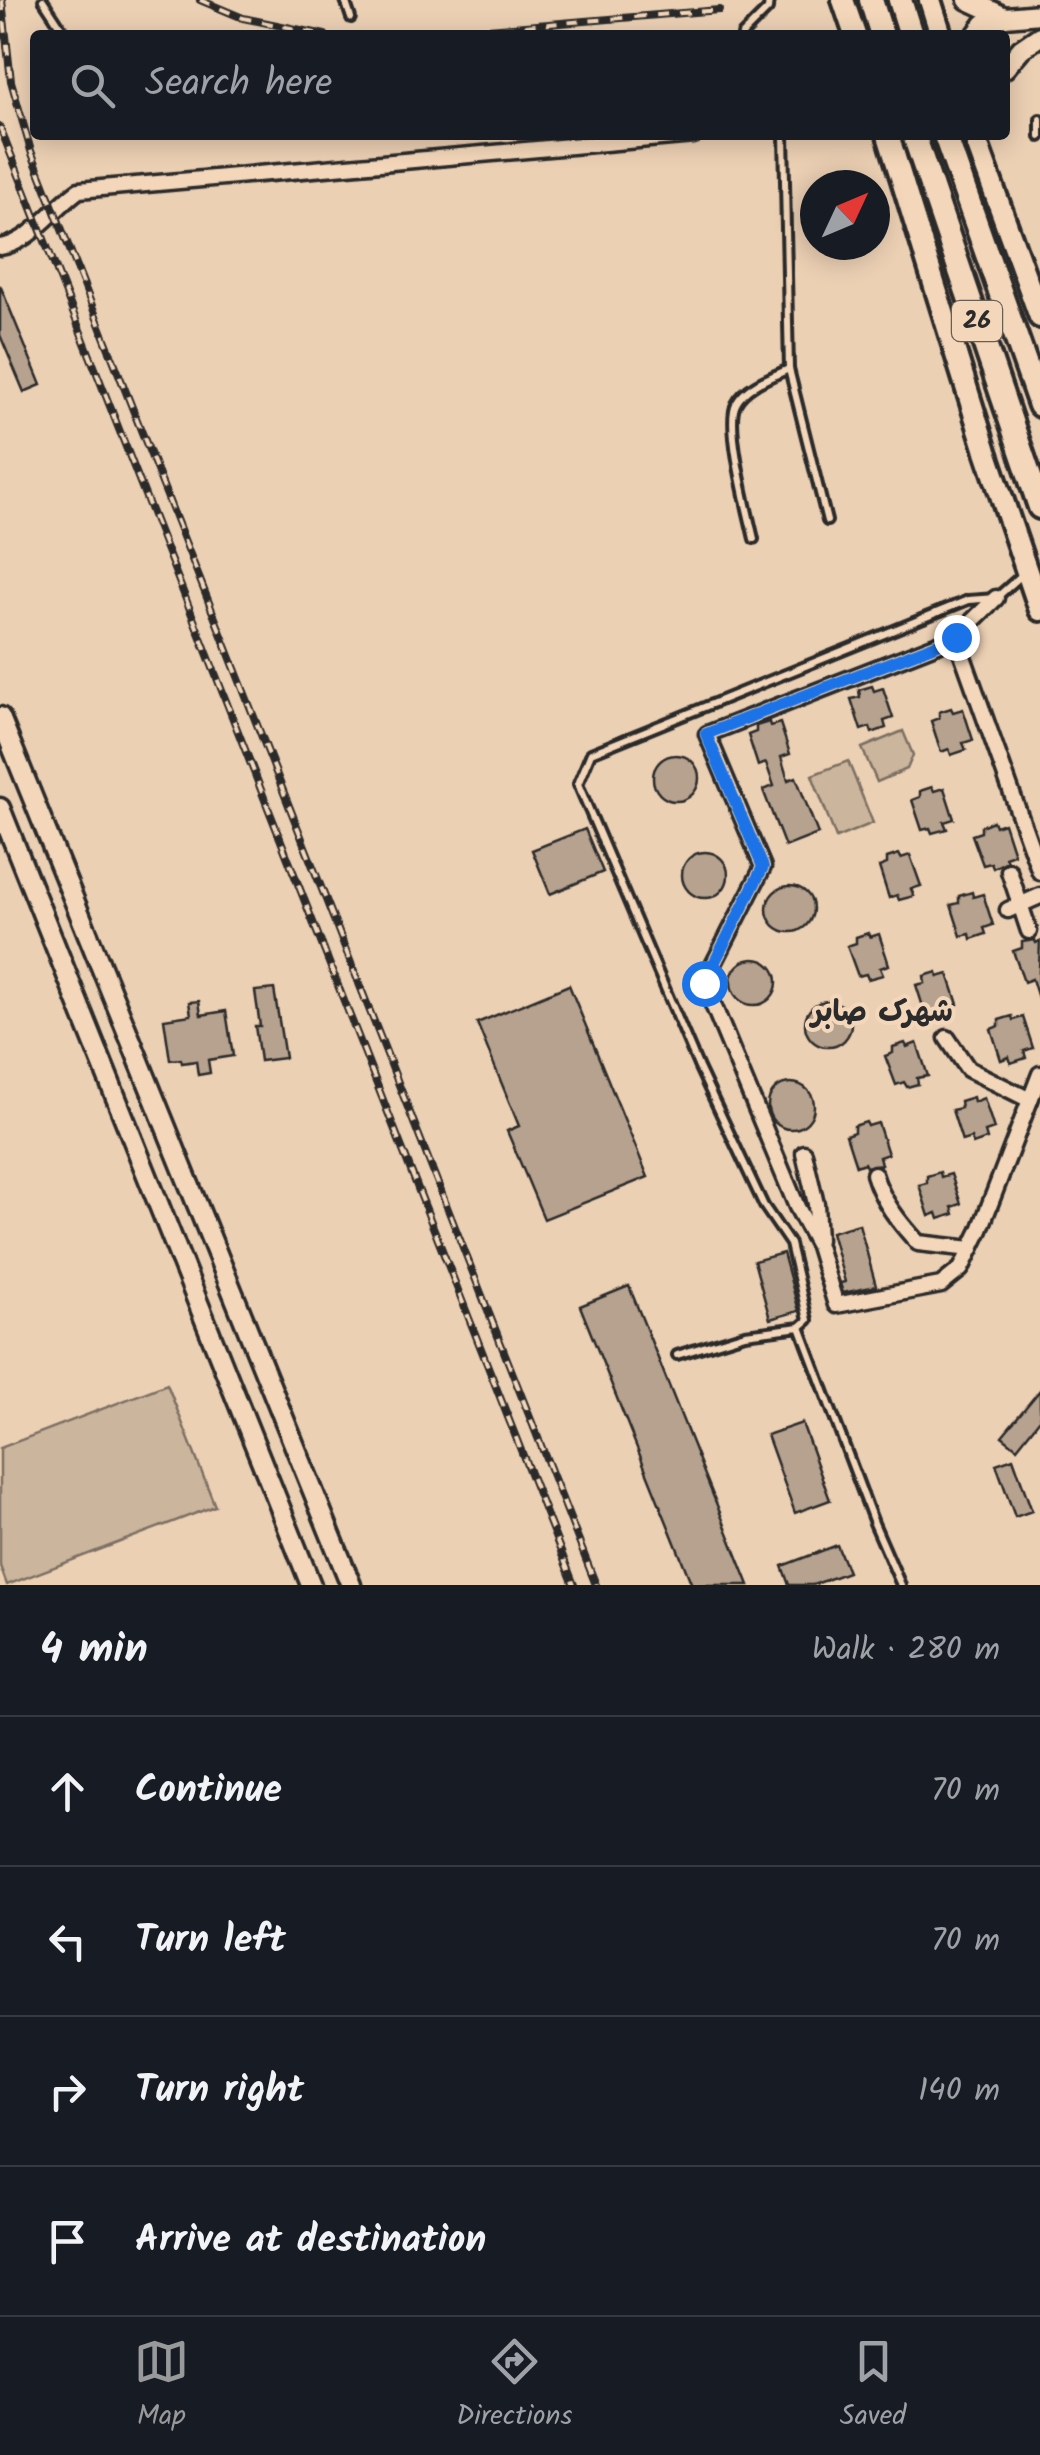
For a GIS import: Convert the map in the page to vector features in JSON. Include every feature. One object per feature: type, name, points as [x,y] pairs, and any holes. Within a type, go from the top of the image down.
[{"type":"highway","points":[[871,0],[880,30]]},
{"type":"highway","points":[[900,0],[909,30]]},
{"type":"highway","name":"26","points":[[916,140],[1040,506]]},
{"type":"highway","points":[[948,140],[1040,405]]},
{"type":"main road","points":[[843,0],[853,30]]},
{"type":"main road","points":[[930,0],[939,30]]},
{"type":"main road","points":[[890,140],[984,448],[1040,610]]},
{"type":"main road","points":[[979,140],[1040,317]]},
{"type":"street","points":[[968,0],[1005,17]]},
{"type":"street","points":[[980,30],[984,24],[1005,17],[1040,14]]},
{"type":"street","points":[[1010,61],[1040,36]]},
{"type":"street","points":[[0,247],[11,246],[31,232],[79,190],[638,140]]},
{"type":"street","points":[[996,598],[956,637],[706,734],[763,867],[704,983],[796,1206],[818,1246],[836,1305],[941,1285],[961,1269],[1040,1074]]},
{"type":"street","points":[[956,637],[1040,872]]},
{"type":"street","points":[[0,717],[350,1585]]},
{"type":"street","points":[[0,808],[311,1585]]},
{"type":"street","points":[[12,839],[44,825]]},
{"type":"street","points":[[1008,871],[1014,907],[1029,931]]},
{"type":"street","points":[[1014,907],[1040,896]]},
{"type":"street","points":[[947,1038],[968,1069],[1030,1100]]},
{"type":"street","points":[[804,1153],[816,1204],[818,1246]]},
{"type":"street","points":[[874,1174],[900,1224],[918,1243],[971,1249]]},
{"type":"street","points":[[293,1541],[326,1526]]},
{"type":"lane","points":[[43,0],[63,30]]},
{"type":"lane","points":[[345,0],[351,18]]},
{"type":"lane","points":[[747,30],[768,8],[769,0]]},
{"type":"lane","points":[[1040,120],[1040,137]]},
{"type":"lane","points":[[784,140],[789,369],[827,520]]},
{"type":"lane","points":[[754,539],[733,435],[733,414],[736,402],[745,394],[789,369]]},
{"type":"lane","points":[[676,1354],[745,1334],[800,1327],[808,1320],[790,1244],[764,1206],[699,1068],[578,784],[591,753],[968,600],[996,598],[1027,570]]},
{"type":"lane","points":[[800,1327],[901,1585]]},
{"type":"shaded area","points":[[903,731],[913,755],[907,769],[877,782],[862,748]]},
{"type":"shaded area","points":[[848,761],[873,823],[836,838],[812,775]]},
{"type":"shaded area","points":[[167,1384],[215,1506],[7,1585],[0,1566],[0,1448]]},
{"type":"building","points":[[0,285],[41,385],[24,392],[0,335]]},
{"type":"building","points":[[872,686],[874,691],[883,688],[893,718],[884,721],[886,728],[872,733],[870,727],[861,730],[851,699],[860,697],[859,690]]},
{"type":"building","points":[[951,708],[953,712],[963,709],[973,740],[963,743],[966,750],[951,755],[949,749],[941,752],[931,721],[939,718],[939,712]]},
{"type":"building","points":[[769,722],[770,726],[780,723],[790,754],[781,757],[788,780],[796,777],[818,834],[785,847],[763,790],[774,786],[766,763],[758,766],[748,735],[756,732],[756,726]]},
{"type":"building","points":[[676,755],[692,762],[699,778],[692,794],[676,801],[660,794],[653,778],[660,762]]},
{"type":"building","points":[[932,787],[934,791],[944,788],[954,819],[944,822],[947,829],[932,833],[930,828],[922,830],[912,800],[920,797],[920,791]]},
{"type":"building","points":[[993,821],[995,826],[1004,823],[1014,854],[993,868],[991,863],[983,865],[972,835]]},
{"type":"building","points":[[585,829],[603,872],[550,894],[532,850]]},
{"type":"building","points":[[705,852],[721,859],[728,875],[721,891],[705,898],[689,891],[682,875],[689,859]]},
{"type":"building","points":[[899,854],[901,858],[910,855],[921,886],[911,889],[914,896],[899,900],[897,895],[889,898],[879,867],[887,864],[887,858]]},
{"type":"building","points":[[790,886],[806,893],[813,909],[806,925],[790,932],[774,925],[767,909],[774,893]]},
{"type":"building","points":[[972,892],[973,897],[983,894],[993,925],[984,928],[986,934],[971,939],[970,934],[961,936],[951,905],[959,903],[959,896]]},
{"type":"building","points":[[868,933],[870,937],[879,934],[889,965],[880,968],[883,975],[868,979],[866,974],[858,976],[847,946]]},
{"type":"building","points":[[1040,941],[1038,998],[1032,979],[1024,982],[1013,951],[1022,948],[1022,942]]},
{"type":"building","points":[[754,959],[770,966],[777,982],[770,998],[754,1005],[738,998],[731,982],[738,966]]},
{"type":"building","points":[[937,972],[938,977],[948,974],[958,1004],[949,1008],[951,1014],[937,1019],[935,1013],[926,1016],[916,985],[925,983],[924,976]]},
{"type":"building","points":[[569,985],[648,1177],[544,1219],[507,1131],[519,1126],[477,1023]]},
{"type":"building","points":[[274,989],[285,1058],[260,1061],[255,991]]},
{"type":"building","points":[[199,1001],[201,1015],[226,1011],[233,1056],[208,1060],[210,1073],[198,1075],[196,1061],[170,1060],[164,1019],[191,1015],[189,1002]]},
{"type":"building","points":[[828,1001],[844,1008],[851,1024],[844,1040],[828,1047],[812,1040],[805,1024],[812,1008]]},
{"type":"building","points":[[1012,1016],[1013,1020],[1023,1017],[1033,1048],[1024,1051],[1026,1058],[1011,1063],[1009,1057],[1001,1060],[991,1029],[999,1026],[999,1020]]},
{"type":"building","points":[[905,1043],[907,1047],[917,1043],[928,1076],[917,1078],[918,1084],[907,1087],[904,1082],[896,1085],[885,1056],[893,1053],[893,1047]]},
{"type":"building","points":[[791,1083],[807,1090],[814,1106],[807,1122],[791,1129],[775,1122],[768,1106],[775,1090]]},
{"type":"building","points":[[973,1097],[974,1102],[984,1098],[994,1129],[985,1132],[987,1139],[973,1144],[971,1138],[962,1141],[952,1110],[961,1108],[960,1101]]},
{"type":"building","points":[[866,1122],[868,1126],[878,1123],[888,1154],[879,1157],[881,1164],[856,1166],[846,1135],[854,1132],[854,1126]]},
{"type":"building","points":[[940,1172],[941,1177],[951,1174],[961,1204],[952,1207],[954,1214],[939,1219],[937,1213],[929,1216],[919,1185],[927,1183],[927,1176]]},
{"type":"building","points":[[859,1224],[876,1286],[843,1293],[840,1283],[845,1282],[831,1232]]},
{"type":"building","points":[[783,1253],[799,1311],[770,1319],[754,1261]]},
{"type":"building","points":[[629,1286],[749,1585],[692,1585],[580,1306]]},
{"type":"building","points":[[1040,1390],[1040,1419],[1017,1448],[1002,1436]]},
{"type":"building","points":[[802,1423],[830,1500],[795,1513],[767,1435]]},
{"type":"building","points":[[1013,1458],[1032,1511],[1015,1517],[996,1464]]},
{"type":"building","points":[[837,1545],[848,1572],[813,1585],[789,1585],[782,1566]]},
{"type":"railway","points":[[2,0],[11,81],[31,151],[596,1585]]},
{"type":"railway","points":[[200,0],[243,18],[301,30]]},
{"type":"railway","points":[[476,30],[719,10]]},
{"type":"railway","points":[[0,127],[574,1585]]},
{"type":"district","name":"شهرک صابر","points":[[882,1013]]},
{"type":"route","points":[[704,983],[763,867],[706,734],[956,637]]}]
